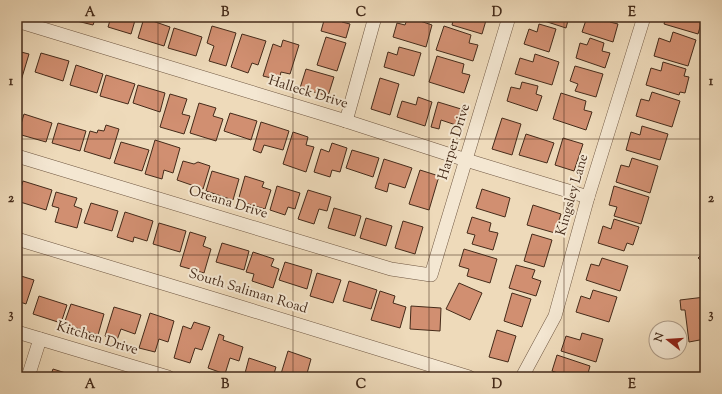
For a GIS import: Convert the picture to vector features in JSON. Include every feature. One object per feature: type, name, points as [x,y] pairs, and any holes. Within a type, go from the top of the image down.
[{"type":"street","points":[[346,121],[376,17]]},
{"type":"street","name":"Harper Drive","points":[[431,275],[509,17]]},
{"type":"street","name":"Kingsley Lane","points":[[522,377],[555,316],[588,197],[644,17]]},
{"type":"street","name":"Halleck Drive","points":[[17,21],[346,121],[466,160],[588,197]]},
{"type":"street","name":"Oreana Drive","points":[[17,156],[392,269],[431,275]]},
{"type":"street","name":"South Saliman Road","points":[[17,239],[469,377]]},
{"type":"street","name":"Kitchen Drive","points":[[17,332],[168,377]]},
{"type":"street","points":[[28,377],[40,338]]},
{"type":"building","points":[[79,17],[96,17],[93,25],[77,21]]},
{"type":"building","points":[[111,17],[136,17],[131,34],[108,27]]},
{"type":"building","points":[[325,17],[343,17],[342,22],[350,24],[346,38],[321,31]]},
{"type":"building","points":[[408,17],[432,25],[426,47],[393,37],[397,23],[405,25]]},
{"type":"building","points":[[454,17],[487,17],[482,34],[452,25]]},
{"type":"building","points":[[532,17],[569,17],[566,28]]},
{"type":"building","points":[[587,17],[612,17],[610,22],[618,24],[613,42],[582,32]]},
{"type":"building","points":[[666,17],[703,17],[698,34],[664,24]]},
{"type":"building","points":[[144,18],[170,27],[164,46],[138,38]]},
{"type":"building","points":[[539,24],[556,29],[549,52],[524,44],[529,29],[537,32]]},
{"type":"building","points":[[212,26],[236,33],[226,66],[209,61],[214,46],[207,43]]},
{"type":"building","points":[[444,26],[471,35],[469,43],[478,45],[473,61],[436,50]]},
{"type":"building","points":[[174,28],[202,37],[196,56],[168,48]]},
{"type":"building","points":[[673,32],[696,40],[688,66],[654,56],[659,38],[670,42]]},
{"type":"building","points":[[242,34],[266,41],[258,65],[252,63],[248,73],[231,67]]},
{"type":"building","points":[[326,37],[346,43],[337,71],[317,65]]},
{"type":"building","points":[[590,38],[604,43],[602,51],[610,53],[605,68],[576,58],[580,43],[587,45]]},
{"type":"building","points":[[283,40],[299,45],[290,74],[281,72],[279,80],[263,76],[273,44],[281,47]]},
{"type":"building","points":[[399,47],[421,53],[414,76],[384,67],[388,52],[397,55]]},
{"type":"building","points":[[17,51],[29,54],[20,84],[17,83]]},
{"type":"building","points":[[41,53],[69,61],[63,81],[35,72]]},
{"type":"building","points":[[535,54],[559,62],[552,85],[515,74],[520,58],[533,62]]},
{"type":"building","points":[[437,56],[464,64],[462,73],[470,75],[464,93],[429,82]]},
{"type":"building","points":[[663,62],[686,69],[684,76],[689,77],[685,93],[680,92],[679,95],[646,85],[651,68],[661,71]]},
{"type":"building","points":[[76,65],[103,74],[97,93],[70,85]]},
{"type":"building","points":[[575,66],[603,74],[596,97],[575,91],[578,84],[570,81]]},
{"type":"building","points":[[306,69],[334,77],[328,96],[300,88]]},
{"type":"building","points":[[106,75],[135,84],[128,104],[100,96]]},
{"type":"building","points":[[380,78],[399,84],[390,115],[371,109]]},
{"type":"building","points":[[522,82],[538,86],[536,94],[542,96],[537,111],[507,101],[511,87],[520,89]]},
{"type":"building","points":[[138,85],[165,93],[160,112],[133,103]]},
{"type":"building","points":[[652,92],[680,101],[672,127],[636,116],[641,99],[649,101]]},
{"type":"building","points":[[561,93],[586,101],[584,110],[592,112],[586,130],[553,119]]},
{"type":"building","points":[[170,94],[187,99],[182,114],[190,116],[184,134],[160,127]]},
{"type":"building","points":[[418,97],[432,102],[425,126],[397,117],[402,101],[416,105]]},
{"type":"building","points":[[438,102],[461,109],[456,125],[441,120],[439,129],[431,127]]},
{"type":"building","points":[[199,103],[216,108],[213,116],[223,119],[216,141],[190,133]]},
{"type":"building","points":[[230,113],[257,121],[251,140],[224,131]]},
{"type":"building","points":[[24,114],[52,123],[46,142],[18,134]]},
{"type":"building","points":[[502,118],[521,124],[512,155],[492,149]]},
{"type":"building","points":[[261,122],[289,131],[283,150],[264,145],[261,153],[253,150]]},
{"type":"building","points":[[58,123],[86,131],[80,151],[52,143]]},
{"type":"building","points":[[106,125],[119,129],[110,159],[84,151],[90,131],[97,133],[98,130],[104,131]]},
{"type":"building","points":[[642,126],[668,134],[660,160],[626,150],[631,132],[640,135]]},
{"type":"building","points":[[293,132],[308,137],[306,145],[314,147],[306,172],[283,164]]},
{"type":"building","points":[[526,134],[554,143],[547,163],[519,155]]},
{"type":"building","points":[[563,138],[583,144],[574,171],[555,165]]},
{"type":"building","points":[[155,140],[180,148],[173,173],[164,170],[162,179],[145,174]]},
{"type":"building","points":[[121,142],[149,150],[142,171],[114,163]]},
{"type":"building","points":[[332,143],[347,148],[340,172],[332,170],[330,177],[314,172],[321,149],[329,152]]},
{"type":"building","points":[[352,150],[379,158],[373,177],[346,168]]},
{"type":"building","points":[[632,158],[658,166],[650,193],[616,182],[621,165],[629,167]]},
{"type":"building","points":[[384,159],[412,168],[405,188],[389,183],[387,192],[375,188]]},
{"type":"building","points":[[183,161],[194,164],[198,162],[210,166],[203,189],[177,180]]},
{"type":"building","points":[[420,170],[439,176],[429,210],[409,204]]},
{"type":"building","points":[[212,171],[239,179],[233,200],[206,191]]},
{"type":"building","points":[[245,176],[264,182],[262,187],[271,190],[265,209],[238,201]]},
{"type":"building","points":[[23,181],[52,190],[46,210],[17,201]]},
{"type":"building","points":[[277,186],[300,193],[295,209],[288,207],[285,215],[270,210]]},
{"type":"building","points":[[614,186],[649,197],[641,224],[614,216],[617,207],[609,205]]},
{"type":"building","points":[[482,189],[510,198],[505,217],[476,208]]},
{"type":"building","points":[[308,190],[331,197],[327,211],[319,209],[314,224],[298,219]]},
{"type":"building","points":[[56,192],[77,198],[74,206],[82,209],[77,228],[55,222],[59,208],[52,206]]},
{"type":"building","points":[[91,203],[118,211],[112,231],[84,223]]},
{"type":"building","points":[[533,205],[561,214],[555,233],[527,225]]},
{"type":"building","points":[[334,208],[361,216],[355,236],[328,228]]},
{"type":"building","points":[[125,212],[153,221],[147,241],[134,237],[133,242],[117,237]]},
{"type":"building","points":[[472,217],[491,223],[489,231],[498,233],[493,250],[472,244],[475,235],[467,233]]},
{"type":"building","points":[[366,218],[392,226],[386,246],[360,238]]},
{"type":"building","points":[[614,219],[639,227],[633,245],[627,243],[624,251],[598,243],[603,226],[611,229]]},
{"type":"building","points":[[403,221],[423,227],[415,254],[395,248]]},
{"type":"building","points":[[159,223],[186,231],[180,252],[153,244]]},
{"type":"building","points":[[190,232],[206,237],[203,246],[211,249],[204,273],[180,266]]},
{"type":"building","points":[[532,234],[552,240],[544,267],[524,261]]},
{"type":"building","points":[[222,243],[249,251],[244,270],[216,262]]},
{"type":"building","points":[[464,249],[497,259],[490,283],[467,276],[469,269],[459,266]]},
{"type":"building","points":[[705,251],[705,264],[698,258]]},
{"type":"building","points":[[253,252],[274,259],[271,266],[279,269],[273,288],[252,281],[254,274],[246,272]]},
{"type":"building","points":[[602,258],[628,266],[620,291],[586,280],[591,264],[599,266]]},
{"type":"building","points":[[285,262],[312,270],[307,289],[279,280]]},
{"type":"building","points":[[516,265],[535,270],[532,278],[541,281],[536,296],[509,288]]},
{"type":"building","points":[[317,273],[341,280],[333,303],[310,296]]},
{"type":"building","points":[[21,276],[34,280],[26,304],[17,301],[17,282],[19,283]]},
{"type":"building","points":[[349,281],[377,290],[371,309],[343,301]]},
{"type":"building","points":[[459,283],[482,293],[470,320],[446,309]]},
{"type":"building","points":[[593,290],[617,297],[609,322],[576,312],[581,296],[590,299]]},
{"type":"building","points":[[380,291],[395,296],[393,303],[406,307],[400,328],[371,320]]},
{"type":"building","points":[[512,293],[531,299],[522,327],[504,321]]},
{"type":"building","points":[[39,296],[67,305],[61,323],[33,314]]},
{"type":"building","points":[[705,297],[705,339],[689,342],[688,320],[686,320],[685,310],[681,310],[680,300]]},
{"type":"building","points":[[71,304],[104,314],[98,335],[64,324]]},
{"type":"building","points":[[411,306],[441,308],[440,331],[410,329]]},
{"type":"building","points":[[114,307],[141,315],[135,334],[121,329],[117,340],[105,336]]},
{"type":"building","points":[[150,313],[174,321],[168,342],[159,339],[155,352],[139,348]]},
{"type":"building","points":[[194,322],[210,327],[202,350],[195,348],[190,363],[174,358],[183,326],[191,329]]},
{"type":"building","points":[[497,330],[516,336],[508,362],[489,357]]},
{"type":"building","points":[[582,333],[603,339],[596,362],[561,351],[566,336],[580,340]]},
{"type":"building","points":[[219,334],[224,336],[223,340],[243,347],[239,361],[230,358],[225,374],[208,368]]},
{"type":"building","points":[[288,351],[311,359],[306,377],[280,377]]},
{"type":"building","points":[[557,355],[590,366],[587,377],[560,377],[561,374],[552,371]]},
{"type":"building","points":[[249,358],[276,367],[273,377],[244,377]]},
{"type":"building","points":[[53,369],[72,375],[71,377],[50,377]]}]
